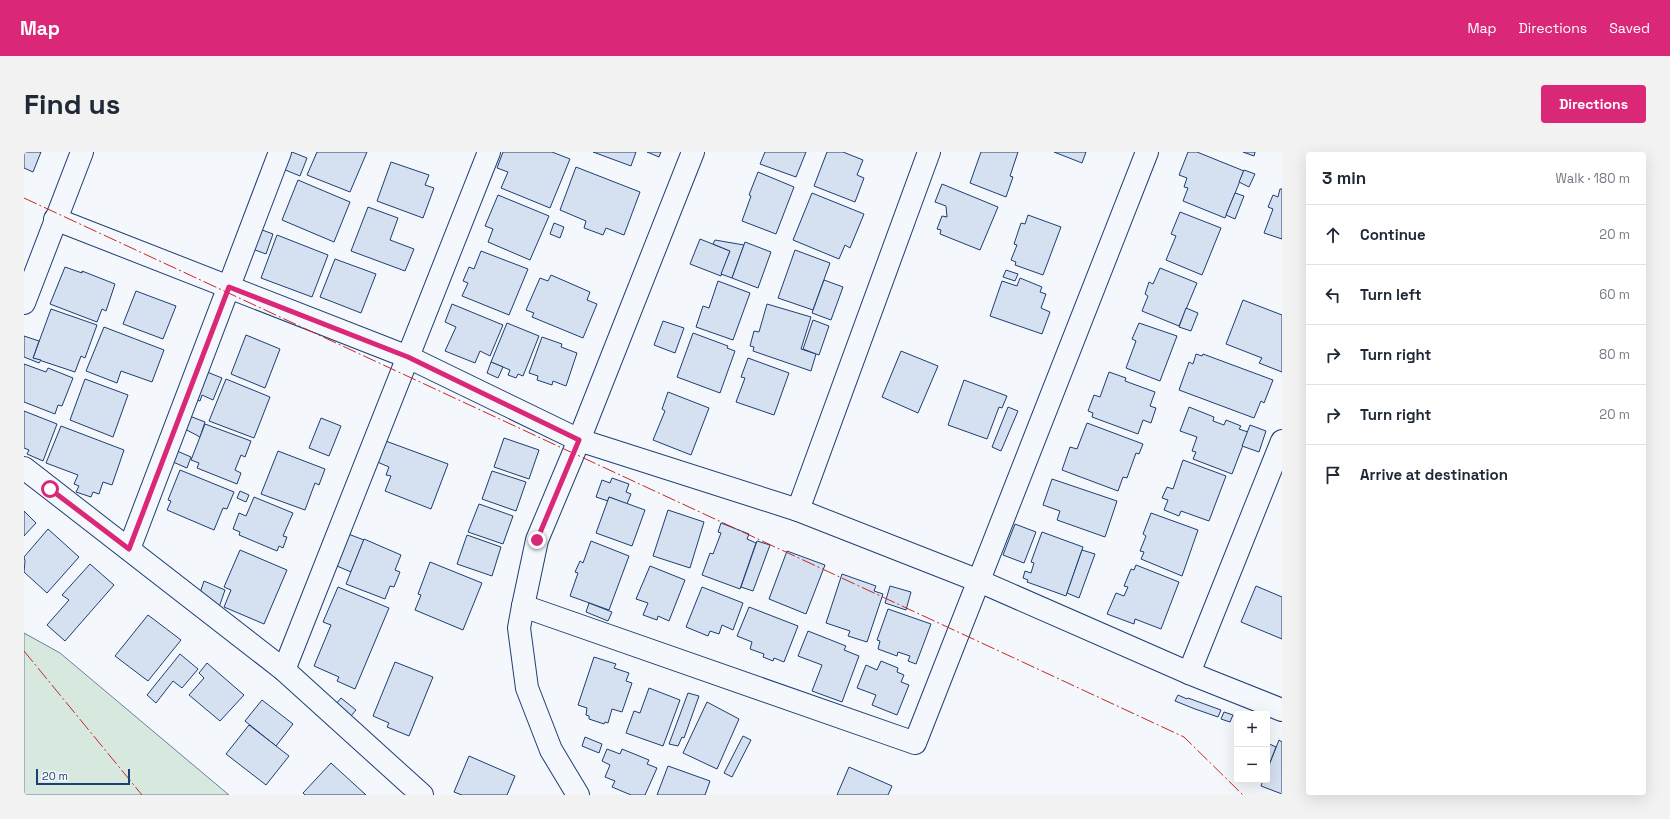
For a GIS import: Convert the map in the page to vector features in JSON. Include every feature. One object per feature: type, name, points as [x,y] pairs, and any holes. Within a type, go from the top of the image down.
[{"type":"street","points":[[24,303],[82,152]]},
{"type":"street","points":[[129,549],[280,152]]},
{"type":"street","points":[[284,670],[489,152]]},
{"type":"street","points":[[578,795],[551,750],[527,688],[520,628],[523,606],[537,540],[579,440],[693,152]]},
{"type":"street","points":[[798,510],[929,152]]},
{"type":"street","points":[[523,606],[915,743],[1147,152]]},
{"type":"street","points":[[55,219],[408,357],[579,440],[798,510],[979,580],[1189,673],[1282,710]]},
{"type":"street","points":[[1189,673],[1274,485],[1282,441]]},
{"type":"street","points":[[24,468],[284,670],[422,795]]},
{"type":"shaded area","points":[[24,633],[60,653],[229,795],[24,795]]},
{"type":"building","points":[[24,152],[41,152],[33,172],[24,168]]},
{"type":"building","points":[[284,152],[292,152],[307,158],[300,176],[278,167]]},
{"type":"building","points":[[317,152],[367,152],[350,192],[307,175]]},
{"type":"building","points":[[503,152],[552,152],[570,159],[550,208],[501,188],[508,172],[497,168]]},
{"type":"building","points":[[593,152],[636,152],[631,166]]},
{"type":"building","points":[[647,152],[661,152],[659,157]]},
{"type":"building","points":[[765,152],[806,152],[796,177],[760,164]]},
{"type":"building","points":[[827,152],[843,152],[863,160],[857,175],[864,178],[855,202],[814,186]]},
{"type":"building","points":[[981,152],[1018,152],[1010,176],[1013,177],[1006,197],[970,183]]},
{"type":"building","points":[[1054,152],[1086,152],[1082,163]]},
{"type":"building","points":[[1188,152],[1197,152],[1244,171],[1225,218],[1183,201],[1188,188],[1184,187],[1187,178],[1179,175]]},
{"type":"building","points":[[1243,152],[1255,152],[1254,156]]},
{"type":"building","points":[[391,162],[429,175],[425,185],[434,188],[423,218],[377,201]]},
{"type":"building","points":[[576,167],[640,192],[624,235],[606,228],[603,235],[584,228],[586,221],[560,210]]},
{"type":"building","points":[[1244,170],[1255,174],[1249,187],[1239,182]]},
{"type":"building","points":[[758,172],[794,187],[776,234],[742,221],[751,196],[749,195]]},
{"type":"building","points":[[298,180],[350,202],[334,242],[282,220]]},
{"type":"building","points":[[942,184],[998,207],[980,250],[940,234],[941,230],[937,229],[942,216],[947,217],[946,206],[935,202]]},
{"type":"building","points":[[1280,189],[1282,189],[1282,239],[1264,233],[1273,209],[1268,207],[1273,195],[1278,197]]},
{"type":"building","points":[[812,193],[864,214],[850,248],[845,245],[839,259],[793,240]]},
{"type":"building","points":[[1235,193],[1244,196],[1235,219],[1226,215]]},
{"type":"building","points":[[498,195],[549,216],[530,260],[488,242],[493,229],[485,226]]},
{"type":"building","points":[[368,207],[398,218],[390,240],[414,249],[405,271],[351,251]]},
{"type":"building","points":[[1180,212],[1221,228],[1202,275],[1166,260],[1176,236],[1171,234]]},
{"type":"building","points":[[1028,215],[1061,227],[1043,275],[1015,265],[1016,262],[1011,260],[1017,245],[1014,244],[1021,223],[1025,224]]},
{"type":"building","points":[[554,223],[564,227],[560,238],[550,234]]},
{"type":"building","points":[[254,227],[273,234],[266,254],[247,247]]},
{"type":"building","points":[[277,235],[328,255],[312,297],[261,278]]},
{"type":"building","points":[[700,239],[730,251],[721,276],[690,264]]},
{"type":"building","points":[[715,240],[744,245],[732,278],[721,274],[730,251],[713,244]]},
{"type":"building","points":[[745,242],[771,252],[758,288],[732,278]]},
{"type":"building","points":[[795,250],[830,263],[813,310],[778,298]]},
{"type":"building","points":[[481,251],[528,269],[509,315],[462,296],[468,283],[463,281],[469,267],[474,269]]},
{"type":"building","points":[[335,259],[376,274],[361,313],[320,297]]},
{"type":"building","points":[[65,267],[82,273],[82,271],[115,284],[106,311],[102,309],[97,322],[50,304]]},
{"type":"building","points":[[1160,268],[1197,283],[1179,326],[1142,311],[1148,296],[1145,294],[1149,282],[1153,284]]},
{"type":"building","points":[[1006,270],[1018,274],[1015,281],[1003,277]]},
{"type":"building","points":[[551,275],[590,292],[587,300],[597,304],[583,338],[532,317],[534,313],[526,310],[540,278],[548,281]]},
{"type":"building","points":[[1020,278],[1042,287],[1040,292],[1046,294],[1041,308],[1050,312],[1042,334],[990,316],[1002,281],[1017,286]]},
{"type":"building","points":[[824,280],[843,287],[831,320],[812,313]]},
{"type":"building","points":[[718,281],[750,293],[733,340],[696,327],[703,306],[709,308]]},
{"type":"building","points":[[136,291],[176,306],[163,339],[123,324]]},
{"type":"building","points":[[1243,300],[1282,315],[1282,372],[1259,363],[1262,358],[1226,344]]},
{"type":"building","points":[[452,304],[503,325],[490,356],[480,351],[475,363],[445,351],[456,327],[445,322]]},
{"type":"building","points":[[767,304],[811,317],[801,349],[816,354],[811,371],[753,351],[754,347],[750,346],[754,331],[759,332]]},
{"type":"building","points":[[1186,308],[1198,313],[1191,331],[1179,327]]},
{"type":"building","points":[[51,309],[97,325],[85,358],[81,356],[75,372],[33,358]]},
{"type":"building","points":[[813,320],[829,326],[819,355],[803,349]]},
{"type":"building","points":[[663,321],[684,328],[675,353],[654,345]]},
{"type":"building","points":[[507,323],[539,336],[523,376],[518,374],[516,378],[508,375],[510,370],[491,362]]},
{"type":"building","points":[[1139,323],[1177,336],[1160,381],[1126,368],[1136,341],[1132,339]]},
{"type":"building","points":[[104,327],[164,350],[152,382],[121,371],[117,383],[86,371]]},
{"type":"building","points":[[693,333],[728,346],[727,348],[735,351],[720,393],[677,377]]},
{"type":"building","points":[[246,335],[280,349],[265,388],[231,374]]},
{"type":"building","points":[[24,336],[39,341],[33,358],[41,360],[39,363],[24,357]]},
{"type":"building","points":[[542,337],[562,344],[561,347],[577,353],[566,386],[553,381],[552,385],[537,380],[538,376],[529,373]]},
{"type":"building","points":[[901,351],[938,366],[918,413],[882,397]]},
{"type":"building","points":[[1196,354],[1202,356],[1203,354],[1273,380],[1264,403],[1261,401],[1254,418],[1179,390],[1189,362],[1193,364]]},
{"type":"building","points":[[748,358],[789,373],[774,415],[736,402],[745,378],[741,377]]},
{"type":"building","points":[[491,362],[503,367],[498,378],[487,373]]},
{"type":"building","points":[[24,364],[46,372],[48,368],[73,378],[62,406],[58,405],[55,414],[24,402]]},
{"type":"building","points":[[202,370],[222,378],[213,400],[202,395],[200,401],[192,398]]},
{"type":"building","points":[[1109,372],[1126,378],[1125,381],[1155,392],[1150,406],[1156,408],[1151,423],[1143,420],[1138,434],[1092,417],[1093,413],[1088,411],[1094,395],[1100,397]]},
{"type":"building","points":[[85,379],[128,395],[113,437],[70,420]]},
{"type":"building","points":[[226,379],[270,397],[254,438],[209,421]]},
{"type":"building","points":[[964,380],[1007,396],[1002,408],[999,407],[987,439],[948,425]]},
{"type":"building","points":[[668,392],[709,408],[691,455],[653,440],[665,411],[662,409]]},
{"type":"building","points":[[1008,407],[1018,411],[1001,451],[992,447]]},
{"type":"building","points":[[1189,407],[1214,417],[1213,421],[1224,425],[1226,420],[1241,426],[1239,429],[1248,432],[1232,474],[1193,459],[1196,452],[1192,451],[1197,437],[1180,431]]},
{"type":"building","points":[[24,411],[57,424],[43,461],[27,454],[29,450],[24,448]]},
{"type":"building","points":[[187,415],[205,422],[200,437],[183,428]]},
{"type":"building","points":[[321,418],[341,426],[329,456],[309,448]]},
{"type":"building","points":[[1087,423],[1143,444],[1139,454],[1136,453],[1127,478],[1123,477],[1118,491],[1062,470],[1070,447],[1077,449]]},
{"type":"building","points":[[205,424],[251,441],[245,457],[241,455],[235,470],[241,473],[237,484],[197,468],[199,463],[191,460]]},
{"type":"building","points":[[1250,425],[1266,431],[1259,452],[1242,446]]},
{"type":"building","points":[[61,426],[124,450],[112,485],[103,482],[99,494],[93,492],[91,497],[76,492],[79,486],[74,484],[78,475],[46,463]]},
{"type":"building","points":[[504,438],[539,450],[529,479],[494,467]]},
{"type":"building","points":[[383,440],[448,464],[431,509],[385,491],[391,476],[386,475],[389,467],[375,461]]},
{"type":"building","points":[[170,448],[191,457],[187,468],[166,459]]},
{"type":"building","points":[[278,451],[325,469],[319,485],[315,483],[305,510],[261,494]]},
{"type":"building","points":[[1183,460],[1226,476],[1209,521],[1181,511],[1179,516],[1164,510],[1168,500],[1162,498],[1167,487],[1173,489]]},
{"type":"building","points":[[180,470],[234,492],[227,509],[223,508],[214,530],[167,510],[171,501],[168,500]]},
{"type":"building","points":[[492,471],[526,482],[516,511],[482,499]]},
{"type":"building","points":[[612,478],[629,484],[626,492],[631,494],[627,504],[609,497],[608,501],[596,497],[602,480],[610,483]]},
{"type":"building","points":[[1052,479],[1117,501],[1105,537],[1057,520],[1060,511],[1043,505]]},
{"type":"building","points":[[240,491],[249,495],[246,502],[237,498]]},
{"type":"building","points":[[254,497],[293,513],[283,536],[287,537],[283,548],[279,546],[277,551],[239,535],[240,532],[233,529],[239,513],[246,516]]},
{"type":"building","points":[[609,497],[645,510],[632,546],[596,533]]},
{"type":"building","points":[[479,504],[513,516],[503,544],[468,532]]},
{"type":"building","points":[[668,510],[704,522],[690,568],[653,556]]},
{"type":"building","points":[[24,511],[36,523],[24,536]]},
{"type":"building","points":[[1151,513],[1198,530],[1182,576],[1141,559],[1144,552],[1140,551],[1146,536],[1143,534]]},
{"type":"building","points":[[721,523],[749,534],[747,539],[756,543],[740,589],[702,575],[710,553],[713,554],[721,533],[718,532]]},
{"type":"building","points":[[1015,524],[1036,532],[1024,563],[1003,555]]},
{"type":"building","points":[[48,529],[79,557],[47,593],[24,572],[24,557]]},
{"type":"building","points":[[343,532],[364,540],[351,572],[330,563]]},
{"type":"building","points":[[1042,532],[1083,547],[1066,596],[1027,582],[1028,580],[1023,578],[1025,571],[1031,573],[1034,563],[1031,562]]},
{"type":"building","points":[[467,535],[501,547],[492,576],[457,564]]},
{"type":"building","points":[[364,539],[401,555],[395,570],[400,572],[394,587],[390,586],[385,599],[346,584]]},
{"type":"building","points":[[591,541],[629,556],[609,610],[570,596],[578,573],[575,572],[580,561],[583,563]]},
{"type":"building","points":[[757,541],[770,545],[753,591],[741,587]]},
{"type":"building","points":[[240,550],[287,570],[264,624],[224,607],[231,590],[224,587]]},
{"type":"building","points":[[1082,550],[1095,554],[1079,598],[1067,593]]},
{"type":"building","points":[[787,551],[825,565],[806,614],[769,599]]},
{"type":"building","points":[[430,562],[482,583],[463,630],[415,610],[421,595],[418,594]]},
{"type":"building","points":[[90,564],[114,585],[65,641],[47,625],[69,600],[62,595]]},
{"type":"building","points":[[1136,565],[1179,582],[1161,629],[1135,619],[1134,624],[1107,614],[1116,593],[1124,596],[1128,587],[1124,586],[1131,569],[1134,570]]},
{"type":"building","points":[[650,566],[685,580],[669,621],[658,616],[657,620],[643,615],[648,603],[636,599]]},
{"type":"building","points":[[842,574],[876,586],[874,591],[883,594],[867,642],[848,636],[850,631],[826,623]]},
{"type":"building","points":[[204,581],[225,590],[217,613],[196,605]]},
{"type":"building","points":[[890,586],[911,592],[906,610],[885,603]]},
{"type":"building","points":[[1256,586],[1282,597],[1282,639],[1241,622]]},
{"type":"building","points":[[338,587],[389,608],[355,689],[337,681],[339,677],[314,666],[331,625],[323,622]]},
{"type":"building","points":[[702,587],[743,603],[733,630],[722,625],[719,634],[710,631],[708,636],[686,627]]},
{"type":"building","points":[[589,603],[612,612],[608,621],[586,612]]},
{"type":"building","points":[[749,607],[798,626],[784,662],[774,658],[773,661],[763,657],[764,654],[750,649],[752,642],[737,636]]},
{"type":"building","points":[[888,609],[931,624],[916,664],[908,661],[910,656],[898,652],[897,656],[878,649],[880,641],[877,640]]},
{"type":"building","points":[[148,615],[181,640],[148,681],[115,656]]},
{"type":"building","points":[[808,631],[846,646],[844,650],[859,656],[842,702],[812,691],[822,665],[798,656]]},
{"type":"building","points":[[180,654],[198,669],[182,688],[173,681],[156,703],[147,695]]},
{"type":"building","points":[[594,657],[616,664],[614,668],[629,673],[626,681],[632,683],[622,712],[612,709],[608,723],[605,722],[604,724],[589,719],[589,716],[586,715],[587,708],[578,705]]},
{"type":"building","points":[[881,661],[898,668],[897,672],[904,675],[901,682],[909,685],[897,715],[872,705],[876,695],[857,688],[866,665],[877,670]]},
{"type":"building","points":[[395,662],[433,677],[409,736],[387,727],[389,723],[373,716]]},
{"type":"building","points":[[207,663],[244,695],[220,721],[189,695],[204,678],[199,673]]},
{"type":"building","points":[[649,688],[680,700],[663,746],[626,733],[634,711],[640,713]]},
{"type":"building","points":[[688,693],[699,696],[684,738],[682,737],[678,746],[669,744]]},
{"type":"building","points":[[1178,695],[1221,710],[1218,717],[1175,701]]},
{"type":"building","points":[[341,698],[356,710],[345,723],[330,711]]},
{"type":"building","points":[[262,700],[293,724],[276,746],[245,721]]},
{"type":"building","points":[[707,702],[739,719],[717,769],[683,753]]},
{"type":"building","points":[[1224,712],[1233,715],[1230,722],[1221,719]]},
{"type":"building","points":[[249,725],[289,756],[266,785],[226,754]]},
{"type":"building","points":[[743,736],[751,740],[732,777],[724,773]]},
{"type":"building","points":[[585,737],[602,744],[599,753],[582,746]]},
{"type":"building","points":[[1279,740],[1282,742],[1282,794],[1261,786],[1262,783],[1270,783],[1270,762]]},
{"type":"building","points":[[1270,744],[1276,747],[1270,762]]},
{"type":"building","points":[[607,749],[620,754],[622,749],[649,760],[647,764],[657,768],[645,795],[631,795],[612,787],[615,781],[605,777],[610,765],[602,761]]},
{"type":"building","points":[[469,756],[515,776],[507,795],[462,795],[454,792]]},
{"type":"building","points":[[331,763],[366,795],[305,795],[303,793]]},
{"type":"building","points":[[668,766],[710,781],[705,795],[657,795]]},
{"type":"building","points":[[849,767],[892,786],[888,795],[837,795]]},
{"type":"power","points":[[24,198],[1184,737],[1243,795]]},
{"type":"power","points":[[24,651],[142,795]]},
{"type":"route","points":[[50,489],[129,549],[229,287],[408,357],[579,440],[537,540]]}]
